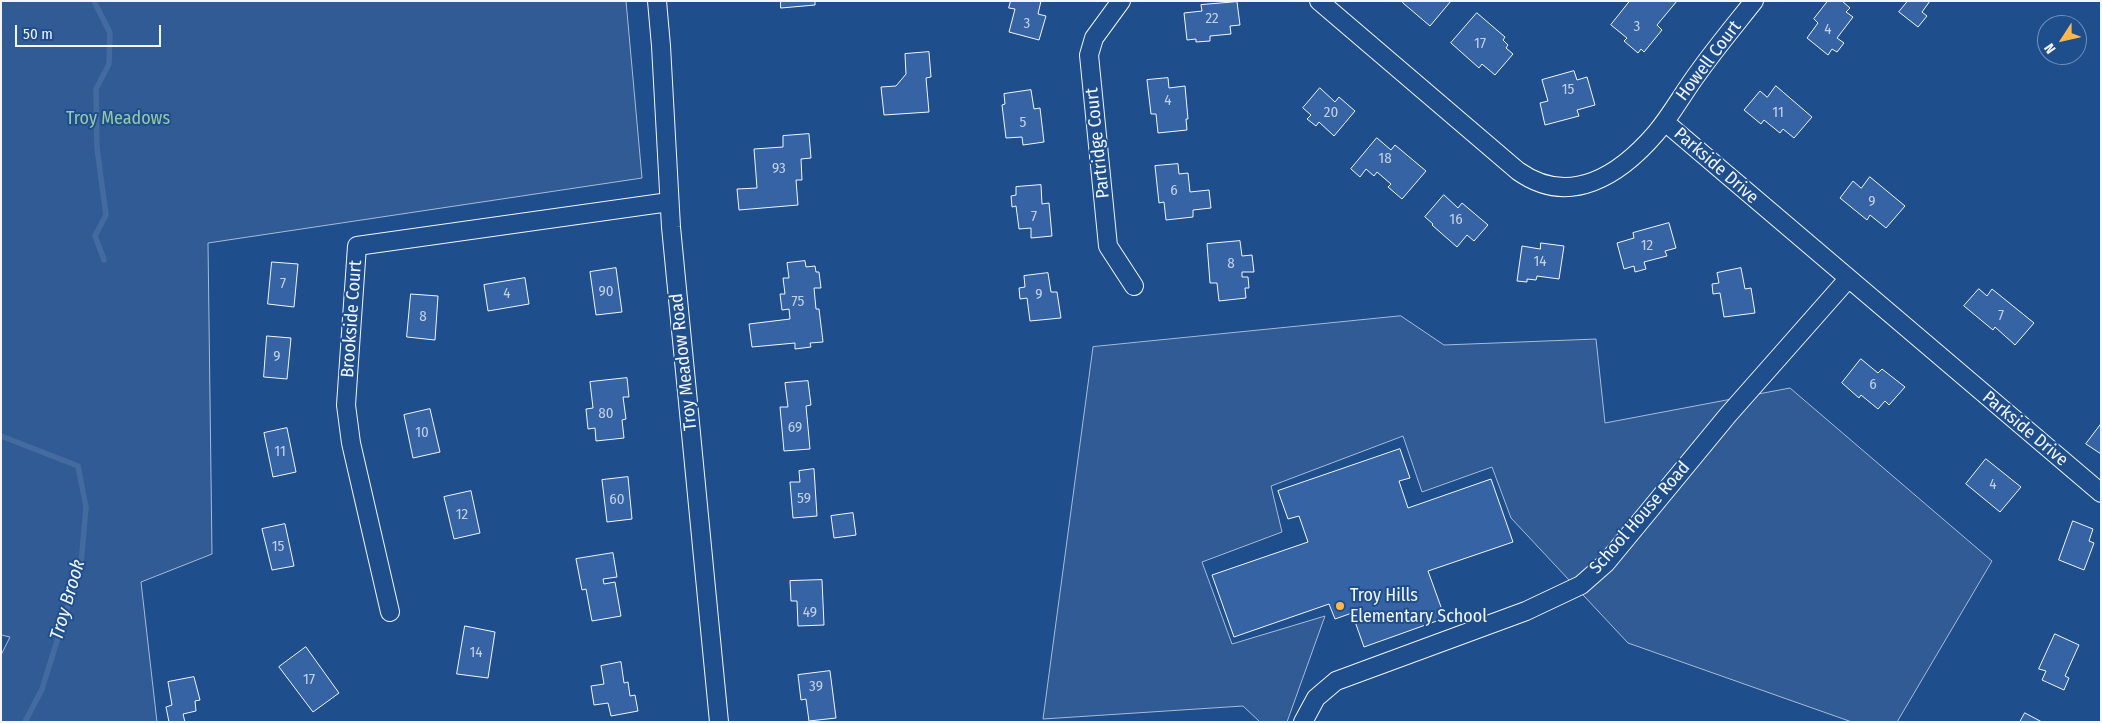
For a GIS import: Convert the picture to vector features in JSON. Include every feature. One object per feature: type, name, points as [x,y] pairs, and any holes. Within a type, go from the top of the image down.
[{"type":"street","name":"Troy Meadow Road","points":[[657,1],[669,202],[719,722]]},
{"type":"street","name":"Partridge Court","points":[[1122,1],[1094,38],[1090,55],[1108,246],[1134,286]]},
{"type":"street","name":"Parkside Drive","points":[[1319,1],[1518,171],[1541,184],[1567,188],[1580,186],[1605,177],[1632,157],[1665,122],[2101,494]]},
{"type":"street","name":"Howell Court","points":[[1665,122],[1698,73],[1754,1]]},
{"type":"street","name":"Brookside Court","points":[[390,612],[351,443],[346,405],[357,246],[669,202]]},
{"type":"street","name":"School House Road","points":[[1303,722],[1316,698],[1336,681],[1526,611],[1581,585],[1606,563],[1728,415],[1848,279]]},
{"type":"green space","name":"Troy Meadows","points":[[1,1],[626,1],[642,178],[208,243],[212,554],[141,582],[157,722],[1,722],[1,655],[10,637],[1,635]]},
{"type":"green space","points":[[1401,316],[1444,345],[1596,339],[1605,423],[1790,388],[1992,561],[1897,722],[1852,722],[1628,643],[1511,518],[1492,467],[1422,492],[1403,436],[1271,486],[1282,532],[1202,562],[1232,644],[1325,616],[1287,722],[1260,722],[1243,706],[1043,719],[1093,347]]},
{"type":"building","points":[[781,1],[815,1],[815,5],[781,8]]},
{"type":"building","points":[[1011,1],[1041,1],[1038,14],[1046,16],[1039,40],[1009,32],[1015,9],[1009,8]]},
{"type":"building","points":[[1404,1],[1451,1],[1430,26],[1403,3]]},
{"type":"building","points":[[1630,1],[1677,1],[1657,25],[1662,30],[1644,52],[1641,49],[1638,53],[1624,41],[1627,38],[1611,25]]},
{"type":"building","points":[[1828,1],[1842,1],[1850,8],[1846,12],[1853,17],[1837,38],[1844,43],[1837,52],[1832,49],[1828,55],[1807,38],[1818,23],[1814,19]]},
{"type":"building","points":[[1908,1],[1930,1],[1922,12],[1927,16],[1918,27],[1899,12]]},
{"type":"building","points":[[1237,2],[1240,25],[1230,26],[1231,34],[1210,36],[1210,41],[1196,42],[1196,39],[1187,40],[1184,13],[1202,11],[1201,5]]},
{"type":"building","points":[[1477,13],[1505,37],[1503,40],[1508,45],[1506,48],[1513,54],[1495,75],[1482,64],[1479,68],[1451,43]]},
{"type":"building","points":[[929,52],[931,77],[926,78],[929,112],[884,115],[881,87],[896,86],[906,74],[905,54]]},
{"type":"building","points":[[1574,71],[1577,80],[1587,77],[1595,105],[1577,110],[1579,116],[1545,125],[1540,103],[1548,101],[1542,80]]},
{"type":"building","points":[[1168,78],[1169,88],[1185,86],[1187,130],[1158,133],[1156,114],[1151,114],[1147,80]]},
{"type":"building","points":[[1776,86],[1812,117],[1794,138],[1783,129],[1780,133],[1764,120],[1761,124],[1744,110],[1760,91],[1767,97]]},
{"type":"building","points":[[1320,88],[1335,102],[1339,97],[1355,111],[1334,136],[1319,122],[1316,126],[1307,119],[1311,115],[1303,108]]},
{"type":"building","points":[[1031,90],[1034,109],[1040,108],[1044,142],[1023,145],[1022,137],[1006,138],[1002,105],[1005,104],[1004,94]]},
{"type":"building","points":[[809,134],[811,158],[801,159],[802,180],[796,180],[798,205],[739,210],[737,189],[757,188],[754,149],[783,147],[783,136]]},
{"type":"building","points":[[1377,138],[1391,150],[1395,145],[1426,171],[1402,199],[1388,187],[1391,184],[1377,172],[1374,176],[1366,169],[1360,177],[1351,169]]},
{"type":"building","points":[[1178,164],[1179,174],[1188,173],[1190,192],[1209,190],[1211,208],[1193,210],[1193,217],[1166,220],[1164,202],[1159,203],[1155,166]]},
{"type":"building","points":[[1870,177],[1905,206],[1886,228],[1870,215],[1867,220],[1840,198],[1853,181],[1861,188]]},
{"type":"building","points":[[1041,185],[1042,204],[1049,203],[1052,236],[1031,238],[1031,228],[1019,229],[1016,206],[1012,207],[1011,196],[1016,195],[1016,187]]},
{"type":"building","points":[[1444,195],[1458,208],[1462,203],[1488,225],[1474,241],[1467,235],[1457,247],[1425,217]]},
{"type":"building","points":[[1669,223],[1676,248],[1665,251],[1667,256],[1644,262],[1646,269],[1635,272],[1634,266],[1624,269],[1617,243],[1634,238],[1633,233]]},
{"type":"building","points":[[1240,241],[1242,256],[1252,255],[1254,272],[1242,272],[1242,277],[1248,277],[1249,288],[1245,288],[1246,298],[1219,301],[1217,283],[1210,283],[1207,244]]},
{"type":"building","points":[[1541,243],[1564,246],[1559,279],[1537,276],[1536,280],[1527,279],[1527,282],[1517,281],[1522,246],[1540,249]]},
{"type":"building","points":[[805,261],[806,267],[815,266],[816,272],[819,272],[821,288],[814,288],[823,342],[810,343],[811,347],[795,349],[795,343],[752,347],[749,324],[790,319],[789,309],[782,310],[780,294],[785,294],[783,278],[789,278],[787,263]]},
{"type":"building","points":[[272,262],[298,264],[294,307],[268,304]]},
{"type":"building","points":[[616,268],[622,312],[596,315],[590,272]]},
{"type":"building","points":[[1741,268],[1745,289],[1751,288],[1755,313],[1724,317],[1720,293],[1713,294],[1712,284],[1719,283],[1717,273]]},
{"type":"building","points":[[1048,273],[1051,292],[1057,292],[1061,318],[1030,321],[1027,298],[1020,299],[1019,288],[1025,287],[1024,276]]},
{"type":"building","points":[[525,278],[529,304],[488,311],[484,285]]},
{"type":"building","points":[[1979,289],[1987,296],[1992,289],[2034,323],[2015,345],[1995,327],[1993,330],[1964,306]]},
{"type":"building","points":[[411,294],[438,296],[435,340],[407,337]]},
{"type":"building","points":[[267,336],[291,338],[287,379],[264,377]]},
{"type":"building","points":[[1861,359],[1878,373],[1882,369],[1905,387],[1889,405],[1885,401],[1878,409],[1861,395],[1859,398],[1842,383]]},
{"type":"building","points":[[627,378],[629,397],[623,397],[626,419],[622,420],[624,438],[596,441],[595,428],[588,429],[586,409],[593,408],[590,382]]},
{"type":"building","points":[[808,381],[811,405],[806,406],[810,449],[784,451],[780,407],[788,407],[785,383]]},
{"type":"building","points":[[430,409],[440,452],[413,458],[404,415]]},
{"type":"building","points":[[2101,424],[2101,454],[2086,444]]},
{"type":"building","points":[[287,428],[296,472],[273,477],[264,433]]},
{"type":"building","points":[[1400,449],[1410,478],[1399,481],[1408,508],[1491,479],[1513,542],[1428,571],[1445,618],[1364,647],[1352,613],[1335,619],[1329,604],[1234,637],[1212,575],[1308,542],[1299,516],[1288,519],[1278,491]]},
{"type":"building","points":[[1986,459],[2021,487],[2000,512],[1966,484]]},
{"type":"building","points":[[814,469],[817,516],[793,518],[790,482],[800,482],[799,471]]},
{"type":"building","points":[[628,477],[632,519],[607,522],[602,480]]},
{"type":"building","points":[[471,491],[480,533],[454,539],[444,497]]},
{"type":"building","points":[[853,513],[856,535],[834,538],[831,516]]},
{"type":"building","points":[[2073,521],[2093,529],[2089,541],[2094,543],[2084,570],[2059,560]]},
{"type":"building","points":[[285,524],[294,566],[272,570],[262,529]]},
{"type":"building","points":[[613,553],[617,577],[603,579],[604,584],[615,582],[621,616],[592,621],[586,589],[582,590],[576,559]]},
{"type":"building","points":[[822,580],[824,625],[798,626],[797,601],[791,601],[790,581]]},
{"type":"building","points":[[465,626],[495,632],[488,678],[457,674]]},
{"type":"building","points":[[2055,634],[2079,645],[2065,676],[2069,678],[2064,690],[2042,680],[2046,671],[2039,669]]},
{"type":"building","points":[[306,647],[339,693],[313,712],[279,667]]},
{"type":"building","points":[[621,662],[624,683],[628,682],[630,696],[635,695],[638,711],[611,716],[608,703],[594,705],[591,686],[604,684],[601,666]]},
{"type":"building","points":[[830,671],[836,718],[809,721],[806,699],[801,700],[798,675]]},
{"type":"building","points":[[194,677],[200,700],[195,701],[196,711],[183,714],[185,722],[169,722],[166,707],[172,705],[168,682]]},
{"type":"building","points":[[2025,713],[2042,722],[2020,722]]},
{"type":"waterway","points":[[94,1],[110,33],[109,64],[96,89],[97,148],[106,215],[95,236],[104,260]]},
{"type":"waterway","name":"Troy Brook","points":[[1,436],[78,466],[86,507],[81,564],[42,689],[25,722]]},
{"type":"place","name":"Troy Hills Elementary School","points":[[1340,606]]}]
